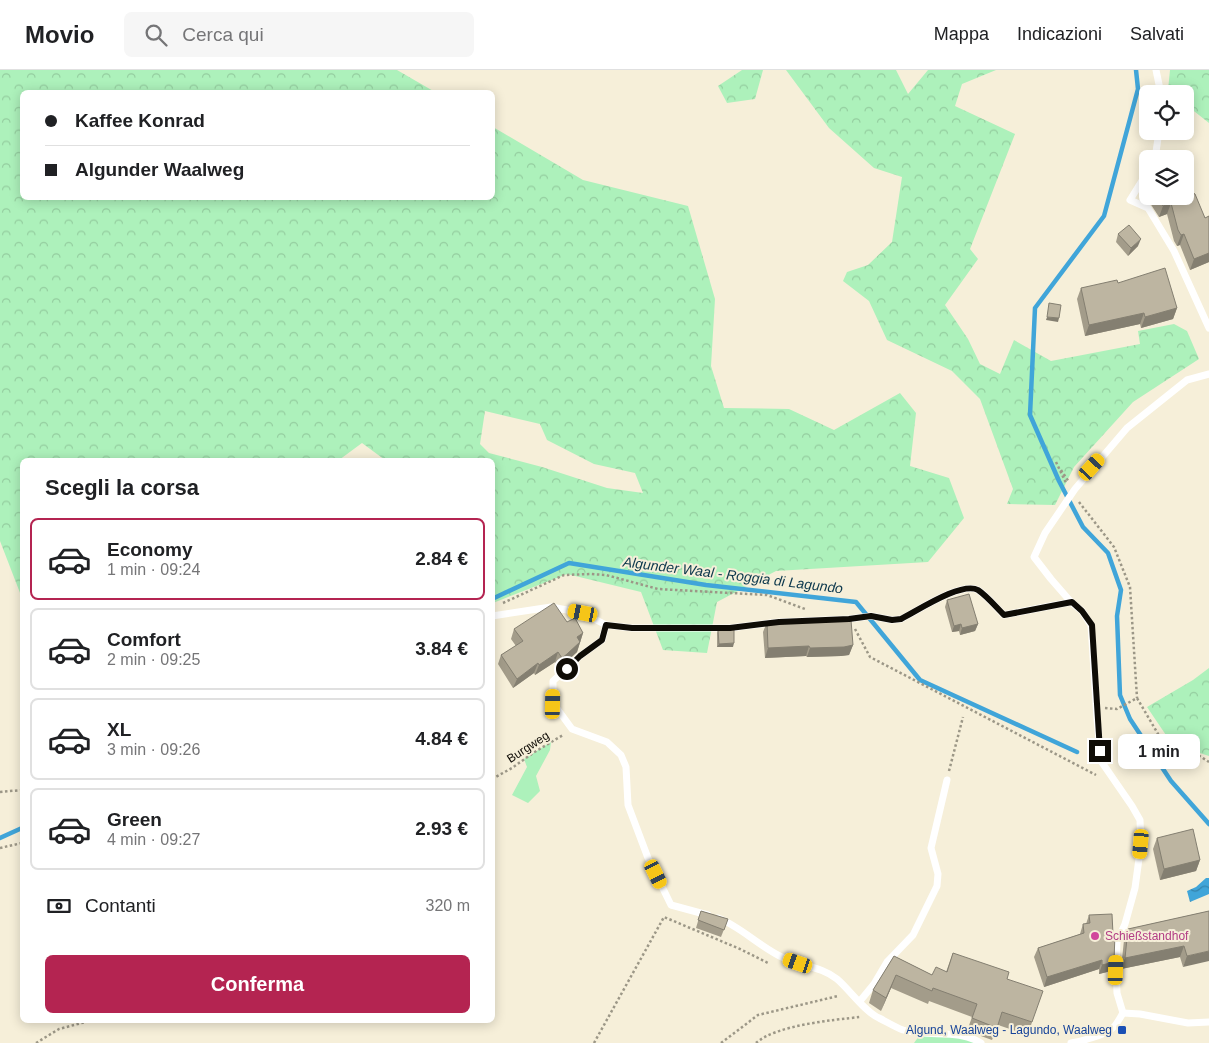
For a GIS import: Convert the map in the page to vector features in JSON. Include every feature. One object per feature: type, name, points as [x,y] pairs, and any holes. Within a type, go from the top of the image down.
[{"type":"lane","points":[[1156,70],[1159,85]]},
{"type":"lane","points":[[1139,186],[1130,200],[1139,204]]},
{"type":"lane","points":[[1141,205],[1148,208],[1174,251],[1209,328]]},
{"type":"lane","points":[[1123,1013],[1117,993],[1117,942],[1135,888],[1141,833],[1140,820],[1101,761],[1096,719],[1092,625],[1034,557],[1045,534],[1072,490],[1127,428],[1187,380],[1209,374]]},
{"type":"lane","points":[[495,616],[551,607],[583,613],[606,625],[632,628],[730,628],[779,622],[849,619],[871,616],[892,620],[901,619],[956,591],[970,588],[977,590],[1004,615],[1072,602]]},
{"type":"lane","points":[[606,625],[602,640],[580,656],[553,681],[553,704],[572,729],[607,742],[621,754],[626,767],[628,805],[648,858],[671,905],[726,921],[756,943],[784,958],[825,972],[837,979],[874,1016],[903,1030],[971,1036],[982,1043]]},
{"type":"lane","points":[[860,1001],[874,984],[886,962],[913,935],[937,886],[938,874],[932,848],[947,780]]},
{"type":"lane","points":[[1123,1013],[1140,1014],[1188,1024],[1209,1022]]},
{"type":"lane","points":[[1070,1043],[1092,1038],[1109,1031],[1123,1013]]},
{"type":"path","points":[[1072,490],[1056,462],[1072,490]]},
{"type":"path","points":[[1075,498],[1114,547],[1130,588],[1137,698],[1168,751],[1179,759],[1198,755],[1209,762]]},
{"type":"path","points":[[496,606],[564,575],[591,574],[606,575],[658,589],[767,595],[809,611]]},
{"type":"path","points":[[849,619],[870,657],[1100,777],[1112,779]]},
{"type":"path","points":[[1102,707],[1117,709],[1137,698]]},
{"type":"path","points":[[947,780],[963,717]]},
{"type":"path","name":"Burgweg","points":[[495,777],[572,729]]},
{"type":"path","points":[[0,792],[20,790]]},
{"type":"path","points":[[0,848],[20,843]]},
{"type":"path","points":[[594,1043],[664,917],[740,949],[772,965]]},
{"type":"path","points":[[721,1043],[758,1015],[840,995],[833,989]]},
{"type":"path","points":[[756,1043],[783,1030],[823,1021],[874,1016]]},
{"type":"path","points":[[36,1043],[59,1029],[82,1023]]},
{"type":"green space","points":[[0,70],[397,70],[432,90],[20,90],[20,200],[495,200],[495,128],[583,180],[688,206],[715,299],[711,366],[724,408],[789,409],[834,430],[900,393],[916,413],[910,466],[949,478],[964,518],[928,562],[776,571],[717,602],[707,653],[663,650],[641,592],[567,574],[495,602],[495,458],[382,458],[362,443],[342,458],[20,458],[20,593],[0,541]],"holes":[[[485,411],[540,424],[547,440],[594,464],[635,473],[643,493],[607,488],[542,467],[489,453],[480,444]]]},
{"type":"green space","points":[[742,70],[763,70],[755,99],[727,103],[718,86]]},
{"type":"green space","points":[[786,70],[896,70],[908,94],[928,70],[996,70],[962,84],[955,106],[1015,134],[970,249],[978,259],[945,305],[968,339],[980,364],[1000,374],[1014,340],[1051,361],[1140,344],[1138,331],[1174,324],[1187,331],[1199,359],[1133,402],[1074,467],[1055,505],[1007,504],[1013,489],[980,399],[952,371],[887,340],[869,301],[843,281],[847,272],[868,265],[892,242],[902,177],[874,168],[829,128]]},
{"type":"green space","points":[[1170,70],[1209,70],[1209,123],[1194,111],[1194,85],[1168,85]]},
{"type":"green space","points":[[1209,668],[1209,756],[1172,744],[1147,707],[1193,680]]},
{"type":"green space","points":[[551,742],[550,750],[536,776],[540,791],[528,803],[512,795],[527,767],[524,759]]},
{"type":"green space","points":[[922,1032],[953,1034],[981,1043],[914,1043]]},
{"type":"water","points":[[1206,878],[1209,878],[1209,894],[1190,902],[1187,891],[1196,887]]},
{"type":"building","points":[[1194,193],[1205,218],[1209,216],[1209,253],[1194,259],[1184,234],[1181,235],[1172,205],[1194,205]]},
{"type":"building","points":[[1129,225],[1141,239],[1131,248],[1118,234]]},
{"type":"building","points":[[1165,268],[1177,308],[1145,317],[1144,313],[1089,325],[1081,288],[1117,280],[1118,283]]},
{"type":"building","points":[[1049,303],[1061,305],[1059,318],[1047,317]]},
{"type":"building","points":[[969,594],[978,624],[962,628],[961,624],[954,626],[947,600]]},
{"type":"building","points":[[554,603],[567,622],[575,618],[583,633],[577,637],[580,642],[562,658],[558,652],[539,665],[538,663],[517,679],[501,655],[523,641],[514,629]]},
{"type":"building","points":[[851,620],[853,645],[844,647],[768,648],[767,622]]},
{"type":"building","points":[[734,629],[734,643],[719,644],[718,630]]},
{"type":"building","points":[[1193,829],[1200,860],[1164,869],[1157,838]]},
{"type":"building","points":[[701,911],[728,919],[724,930],[698,920]]},
{"type":"building","points":[[1209,911],[1209,951],[1187,956],[1184,946],[1125,958],[1128,929]]},
{"type":"building","points":[[1112,914],[1113,934],[1115,933],[1114,962],[1102,965],[1102,960],[1047,977],[1038,948],[1084,933],[1083,924],[1090,923],[1089,915]]},
{"type":"building","points":[[953,953],[1009,972],[1007,979],[1043,991],[1032,1022],[1002,1012],[997,1028],[972,1018],[977,1004],[933,988],[932,991],[896,975],[886,998],[873,990],[894,956],[932,975],[936,967],[947,972]]},
{"type":"waterway","points":[[1136,70],[1138,89],[1104,216],[1035,308],[1030,415],[1059,481],[1083,527],[1108,553],[1121,590],[1117,616],[1120,695],[1130,719],[1171,781],[1209,824]]},
{"type":"waterway","name":"Algunder Waal - Roggia di Lagundo","points":[[495,598],[569,563],[706,585],[856,602],[920,680],[1077,752]]},
{"type":"waterway","name":"Algunder Waal - Roggia di Lagundo","points":[[0,838],[20,829]]},
{"type":"place","name":"Schießstandhof","points":[[1095,936]]},
{"type":"place","name":"Algund, Waalweg - Lagundo, Waalweg","points":[[1122,1030]]},
{"type":"route","points":[[567,669],[580,656],[602,640],[606,625],[632,628],[730,628],[779,622],[849,619],[871,616],[892,620],[901,619],[956,591],[970,588],[977,590],[1004,615],[1072,602],[1082,611],[1092,625],[1096,719],[1100,751]]}]
